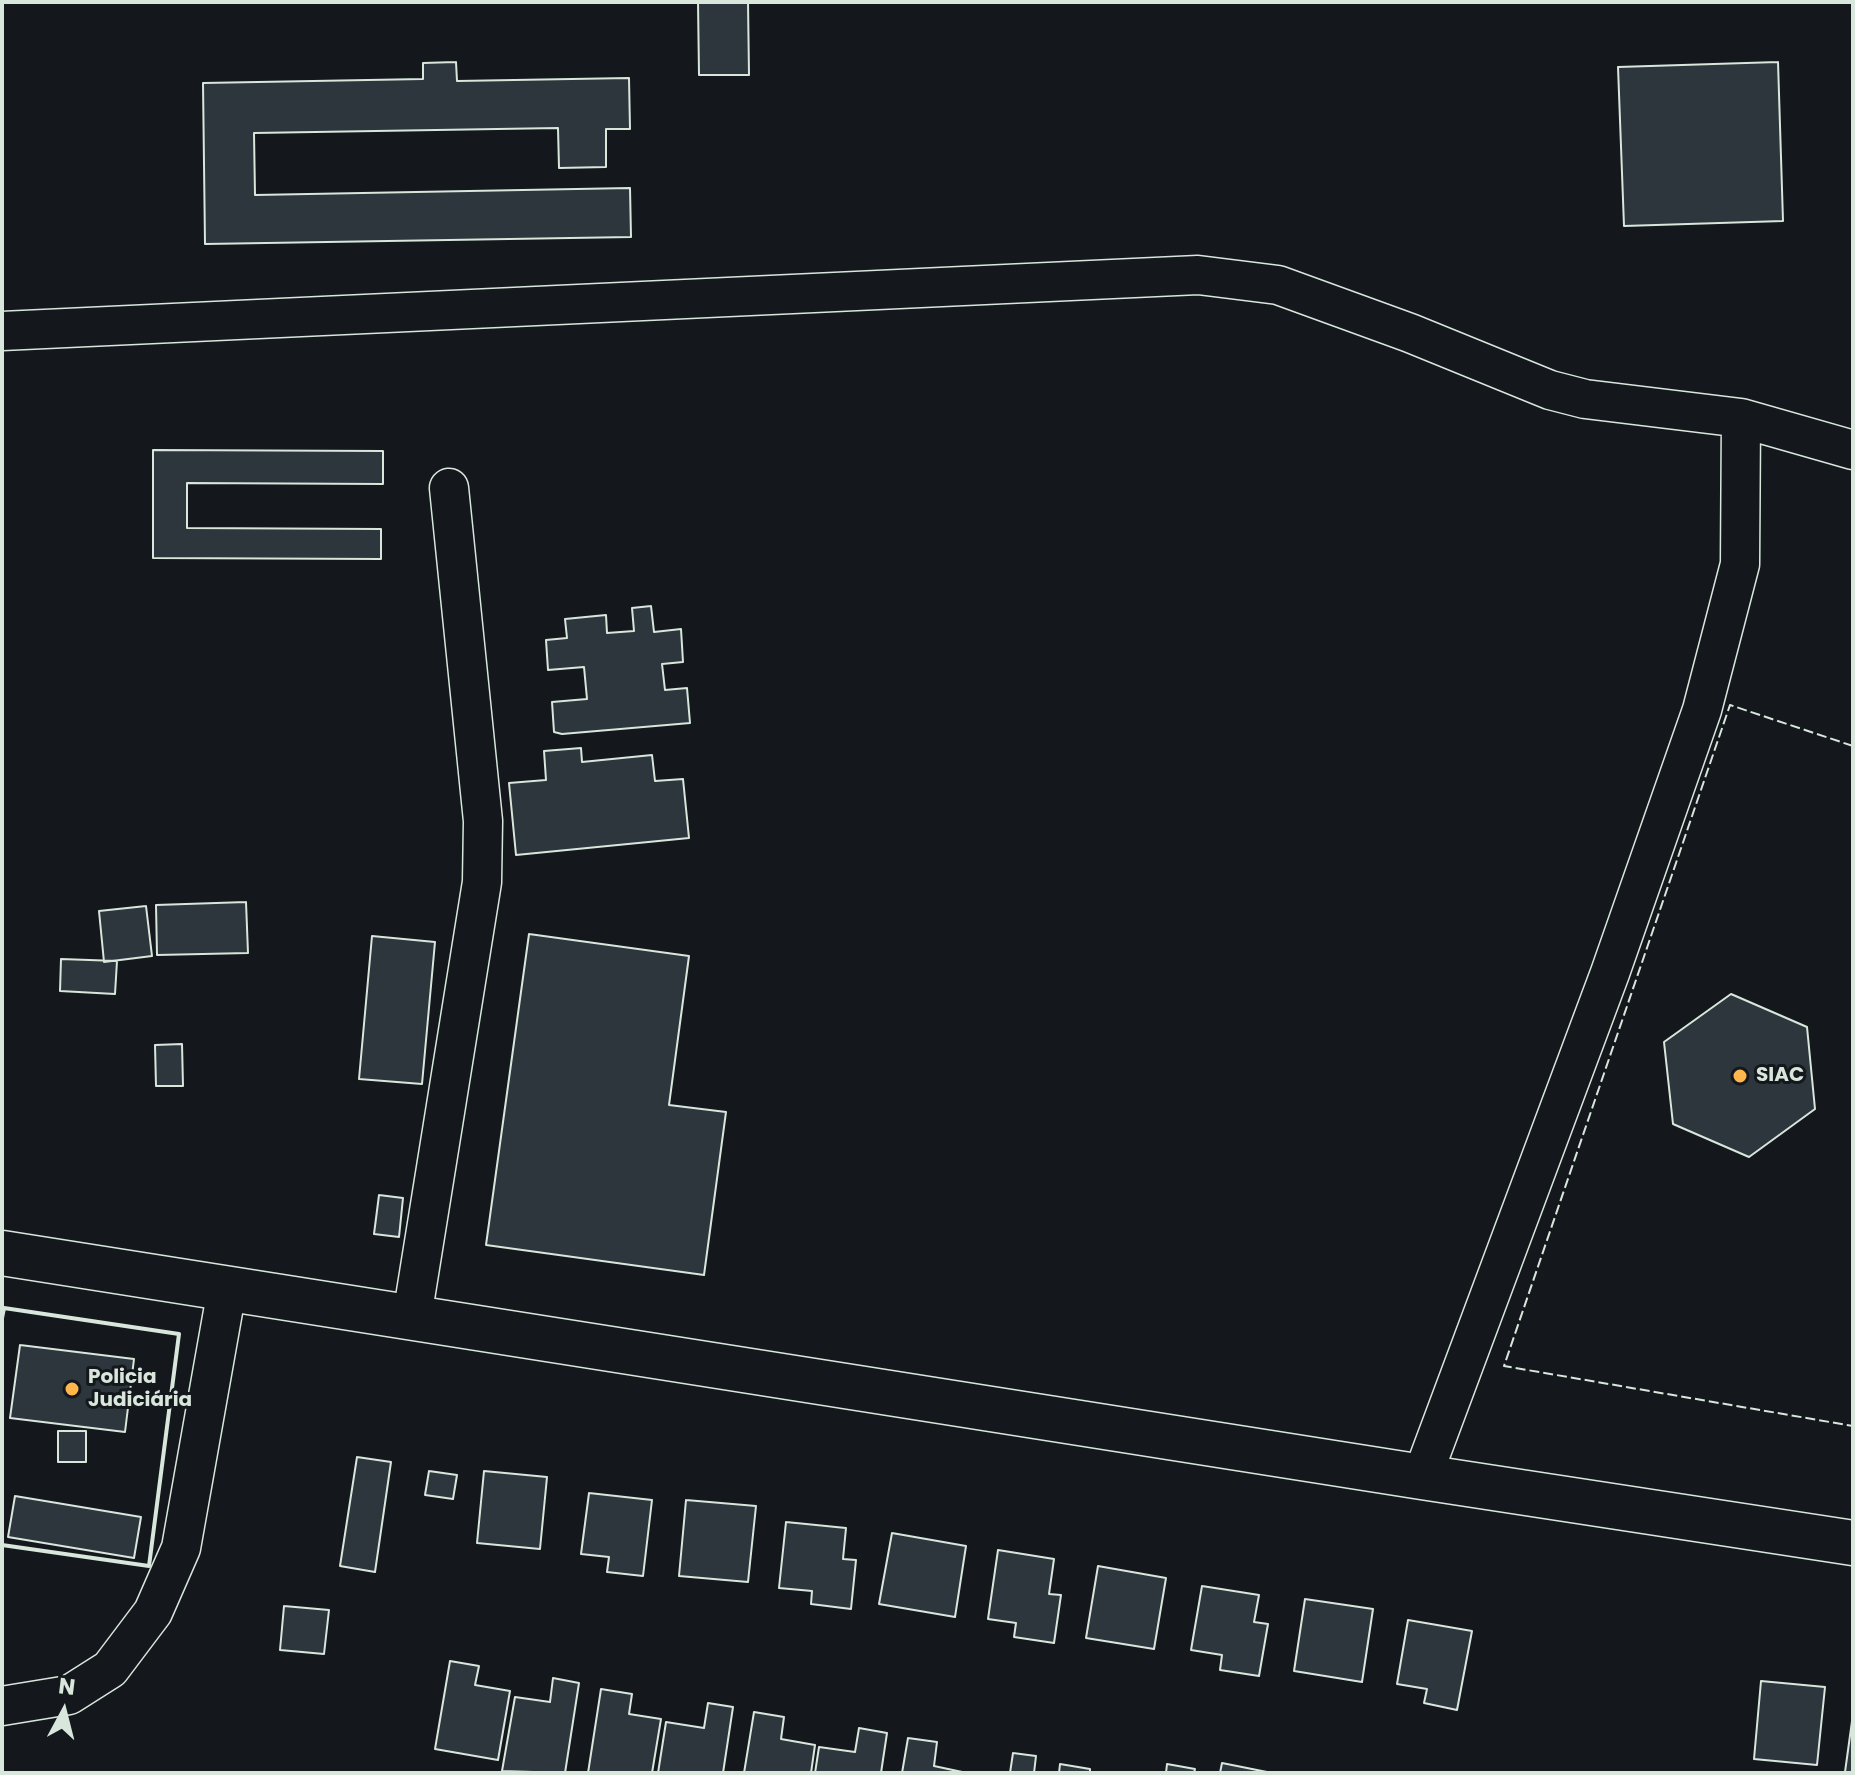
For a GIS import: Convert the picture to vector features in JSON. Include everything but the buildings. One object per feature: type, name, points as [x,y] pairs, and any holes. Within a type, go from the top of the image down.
[{"type":"main road","points":[[2,1253],[1853,1543]]},
{"type":"street","points":[[2,331],[1198,275],[1278,285],[1410,333],[1550,390],[1585,399],[1741,418],[1853,450]]},
{"type":"street","points":[[1422,1477],[1610,973],[1702,710],[1740,564],[1741,418]]},
{"type":"street","points":[[412,1317],[482,882],[483,821],[449,488]]},
{"type":"street","points":[[2,1706],[69,1695],[110,1669],[153,1612],[181,1548],[227,1289]]},
{"type":"fence","points":[[1853,746],[1730,705],[1504,1366],[1853,1426]]},
{"type":"wall","points":[[2,1318],[4,1308],[179,1334],[149,1566],[2,1545]]},
{"type":"place","name":"SIAC","points":[[1740,1076]]},
{"type":"place","name":"Policia Judiciária","points":[[72,1389]]}]
